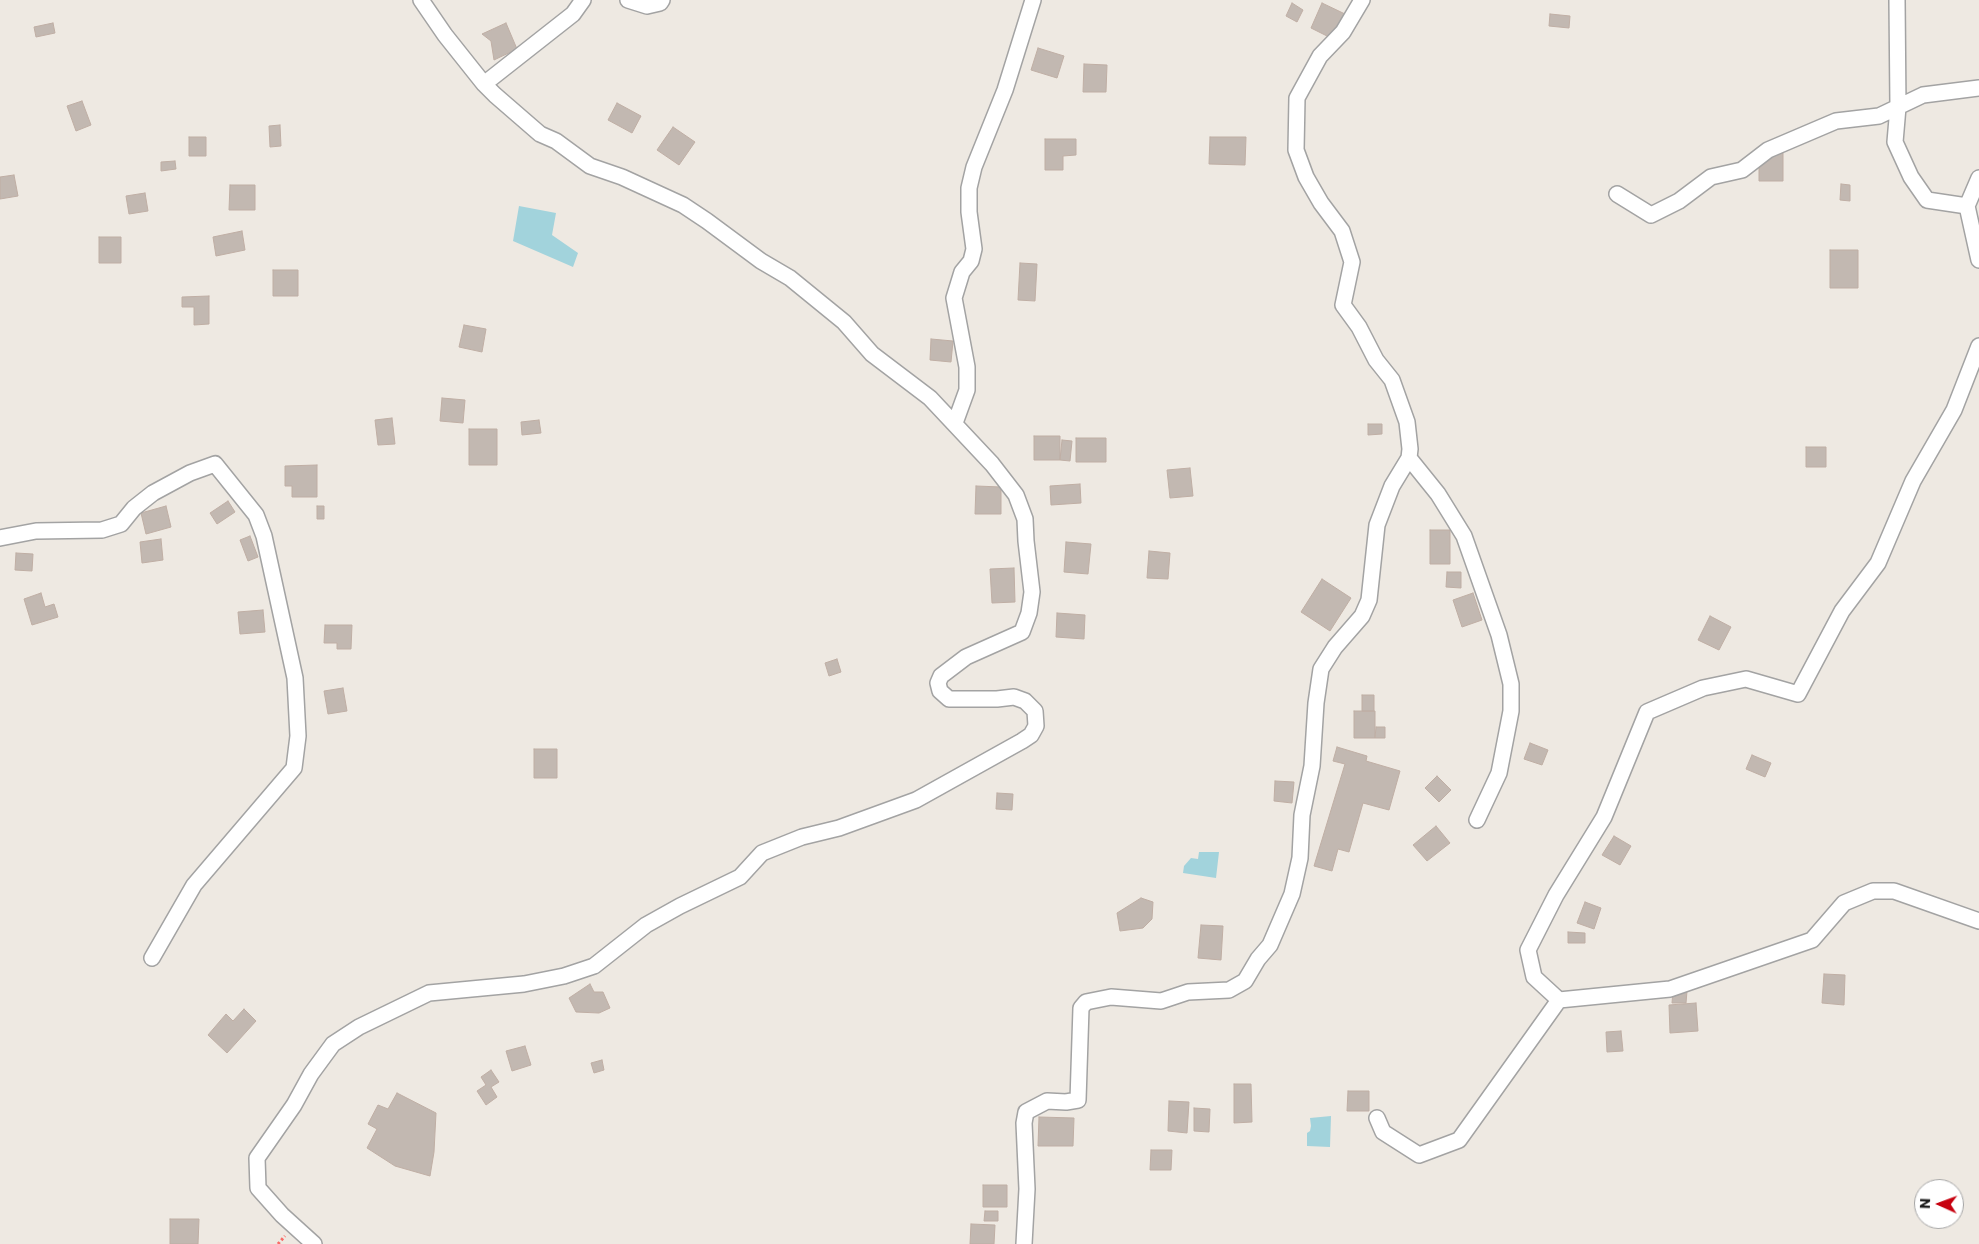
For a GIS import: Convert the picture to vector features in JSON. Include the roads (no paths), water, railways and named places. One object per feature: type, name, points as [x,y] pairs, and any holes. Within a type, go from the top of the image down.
[{"type":"street","points":[[314,1244],[282,1215],[258,1188],[257,1158],[294,1105],[311,1074],[333,1044],[359,1027],[430,993],[524,984],[564,976],[594,966],[646,925],[740,877],[762,853],[802,837],[839,828],[916,800],[1022,741],[1031,735],[1036,726],[1035,711],[1025,701],[1014,697],[979,700],[949,699],[940,691],[938,683],[941,676],[966,657],[1022,632],[1029,613],[1032,592],[1025,518],[1016,495],[992,464],[930,398],[872,354],[844,322],[790,278],[761,261],[684,205],[622,177],[590,166],[556,141],[540,134],[484,84],[460,56],[421,0]]},
{"type":"street","points":[[484,84],[572,14],[583,0]]},
{"type":"street","points":[[628,0],[647,6],[660,3],[662,0]]},
{"type":"street","points":[[955,423],[968,390],[967,367],[954,298],[962,272],[971,261],[974,249],[969,212],[969,188],[974,167],[1005,90],[1033,0]]},
{"type":"street","points":[[1024,1244],[1027,1190],[1024,1123],[1026,1112],[1047,1101],[1066,1102],[1078,1100],[1081,1008],[1086,1002],[1111,998],[1161,1001],[1188,992],[1229,990],[1246,982],[1258,959],[1270,945],[1292,894],[1300,858],[1302,815],[1312,766],[1316,703],[1322,669],[1335,647],[1362,616],[1369,600],[1377,525],[1392,486],[1409,458],[1407,422],[1392,380],[1376,360],[1359,327],[1343,305],[1352,262],[1342,231],[1321,204],[1306,177],[1296,150],[1297,98],[1320,56],[1343,32],[1362,0]]},
{"type":"street","points":[[1897,0],[1898,108],[1896,142],[1911,177],[1927,200],[1967,206]]},
{"type":"street","points":[[1617,194],[1651,215],[1680,201],[1711,176],[1742,170],[1768,150],[1836,121],[1879,116],[1923,95],[1979,88]]},
{"type":"street","points":[[1979,178],[1967,206],[1979,260]]},
{"type":"street","points":[[1979,346],[1954,410],[1913,481],[1878,563],[1842,611],[1798,694],[1746,679],[1703,688],[1648,712],[1604,817],[1556,895],[1528,950],[1534,977],[1559,1000],[1670,989],[1812,940],[1844,903],[1873,891],[1894,891],[1979,921]]},
{"type":"street","points":[[1409,458],[1438,494],[1464,536],[1499,635],[1511,684],[1511,711],[1499,773],[1477,820]]},
{"type":"street","points":[[0,538],[36,531],[102,530],[120,524],[134,508],[153,493],[190,473],[215,464],[256,514],[264,536],[295,678],[298,736],[294,768],[194,885],[152,958]]},
{"type":"street","points":[[1377,1118],[1383,1132],[1418,1155],[1459,1140],[1559,1000]]},
{"type":"water","points":[[519,206],[556,213],[552,235],[578,253],[573,267],[513,241]]},
{"type":"water","points":[[1199,852],[1219,852],[1216,878],[1183,873],[1184,866],[1191,858],[1198,859]]},
{"type":"water","points":[[1331,1116],[1330,1147],[1307,1146],[1307,1133],[1310,1131],[1311,1126],[1310,1118]]}]
